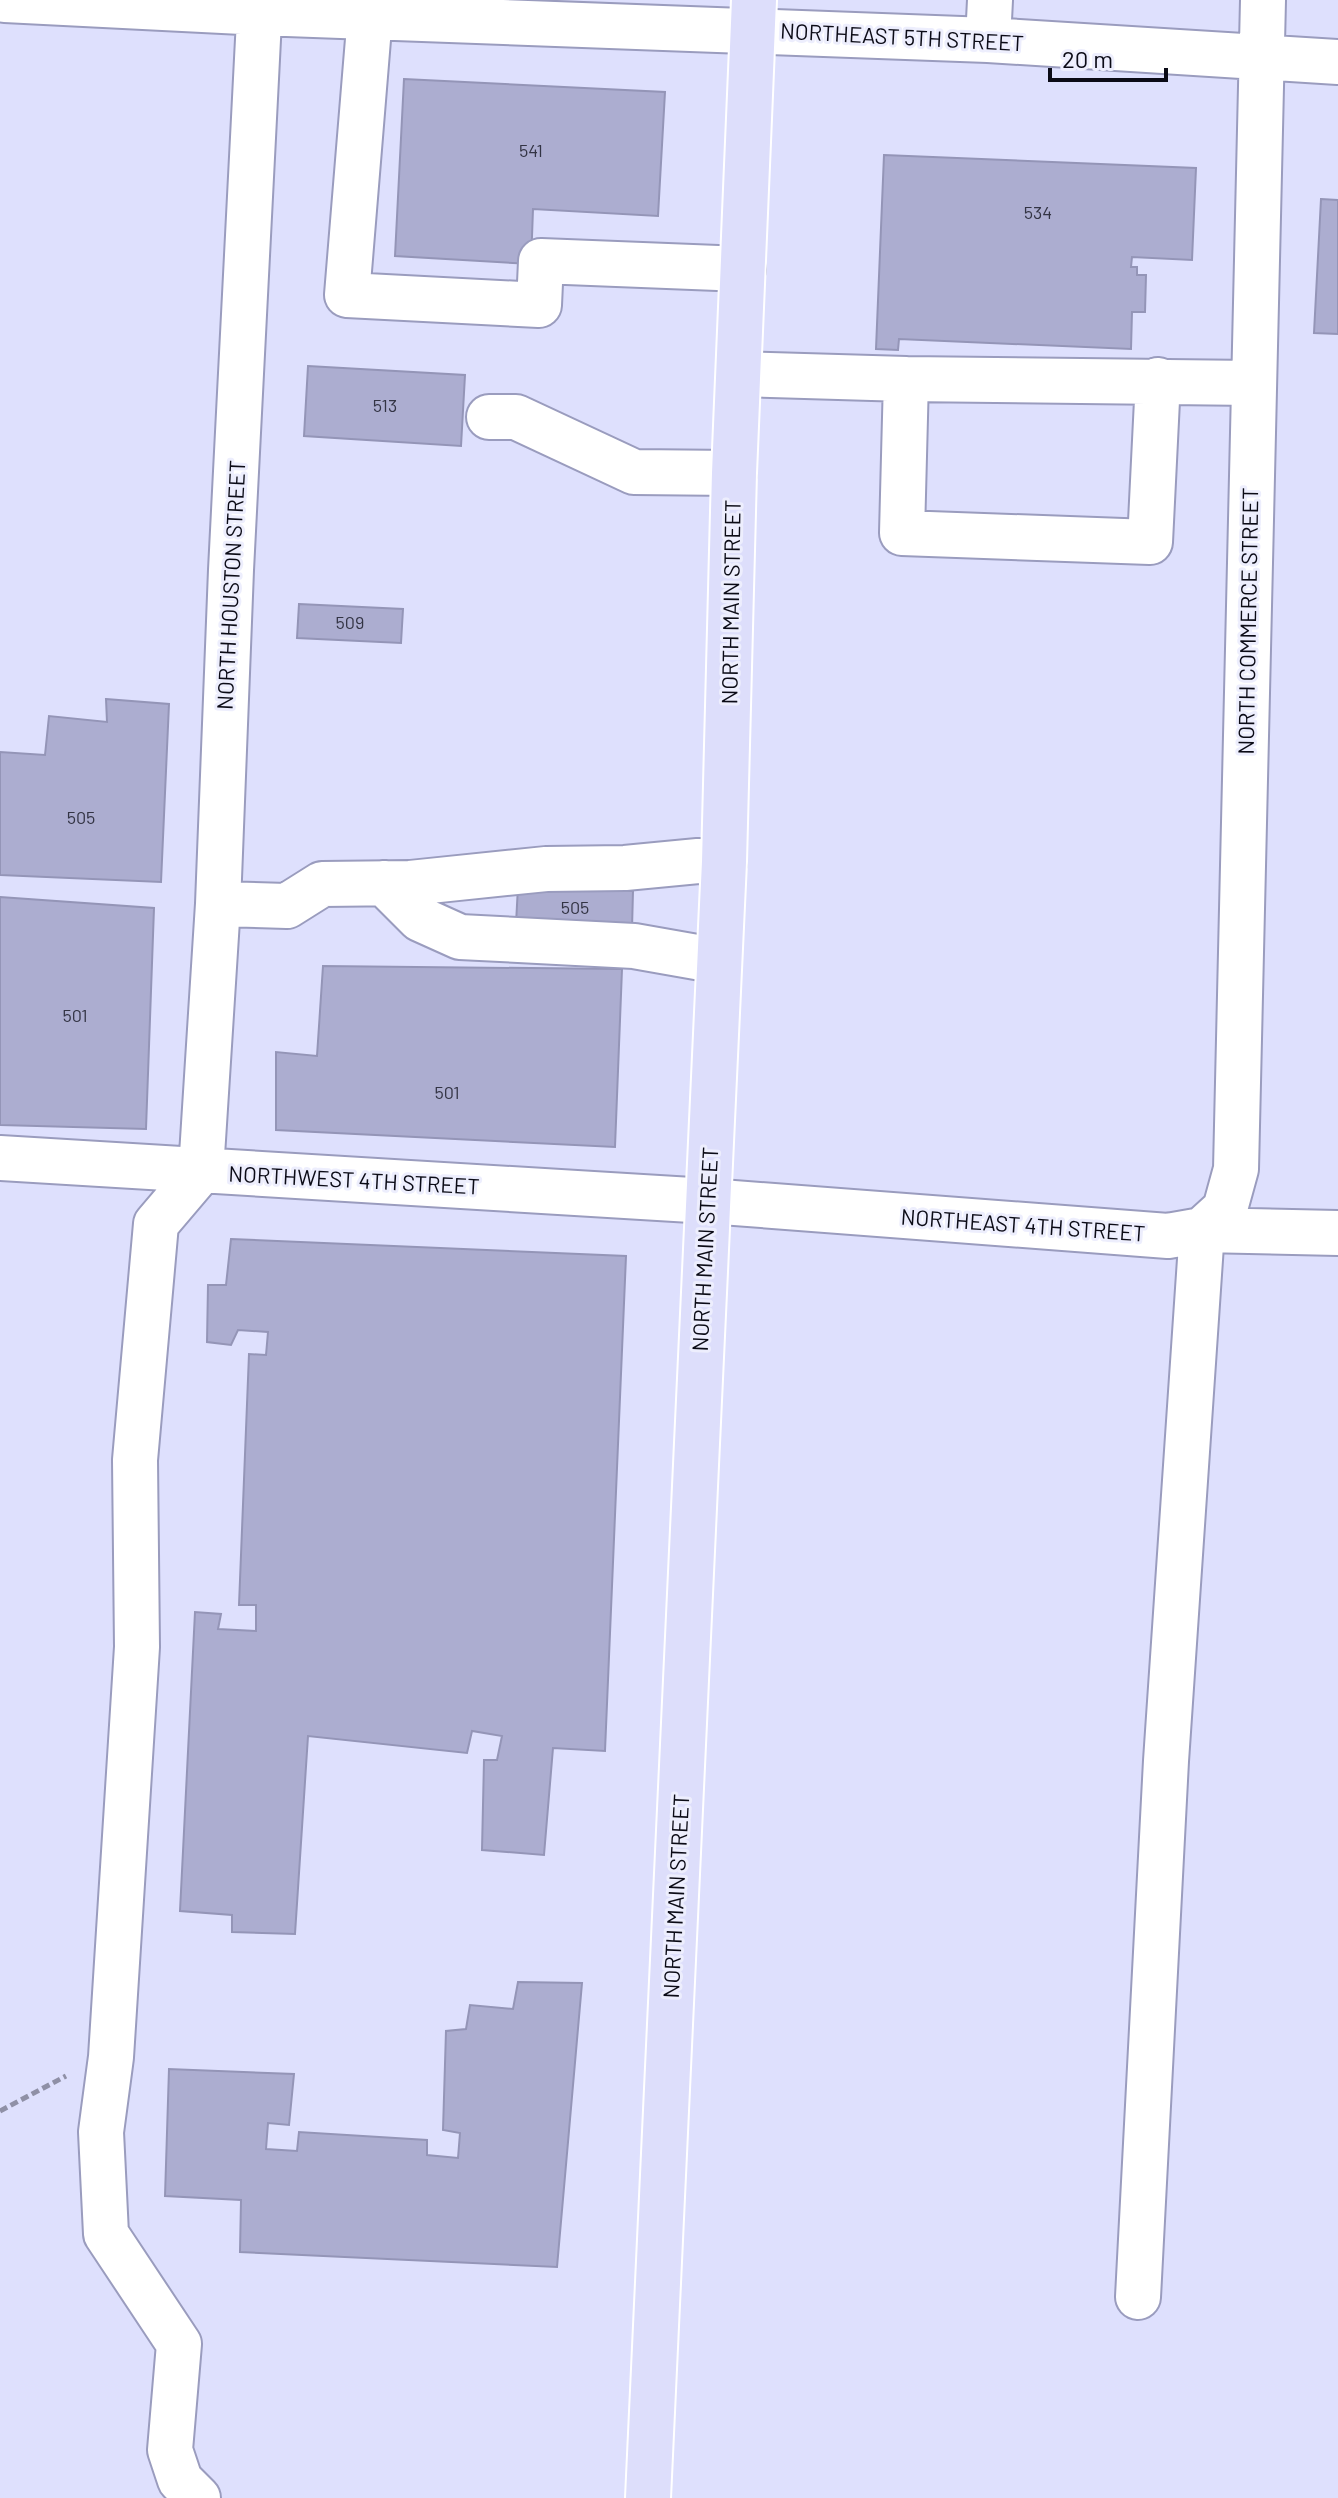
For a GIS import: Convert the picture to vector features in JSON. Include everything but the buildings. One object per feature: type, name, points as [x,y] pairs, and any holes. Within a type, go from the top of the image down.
[{"type":"main road","name":"NORTH MAIN STREET","points":[[648,2498],[724,862],[734,473],[754,15]]},
{"type":"street","name":"NORTHEAST 5TH STREET","points":[[5,0],[260,7],[370,15],[754,15],[989,20],[1261,59],[1338,62]]},
{"type":"street","name":"NORTH COMMERCE STREET","points":[[1202,1230],[1225,1209],[1236,1169],[1263,0]]},
{"type":"street","name":"NORTH HOUSTON STREET","points":[[201,1171],[218,904],[231,570],[260,7]]},
{"type":"street","points":[[370,15],[347,295],[539,305],[541,261],[743,269]]},
{"type":"street","points":[[740,374],[1254,383]]},
{"type":"street","points":[[906,379],[902,533],[1150,542],[1158,380]]},
{"type":"street","points":[[489,417],[516,417],[634,472],[734,473]]},
{"type":"street","points":[[218,904],[287,906],[322,884],[384,883],[546,869],[724,862]]},
{"type":"street","points":[[384,883],[420,919],[460,937],[634,946],[719,961]]},
{"type":"street","name":"NORTHWEST 4TH STREET","points":[[0,1158],[708,1201]]},
{"type":"street","points":[[198,2498],[180,2480],[170,2450],[179,2344],[106,2234],[101,2132],[111,2057],[137,1647],[135,1460],[156,1224],[201,1171]]},
{"type":"street","name":"NORTHEAST 4TH STREET","points":[[708,1201],[1168,1236],[1202,1230],[1338,1233]]},
{"type":"street","points":[[1138,2297],[1166,1761],[1202,1230]]},
{"type":"path","points":[[0,2111],[61,2078],[111,2057]]}]
